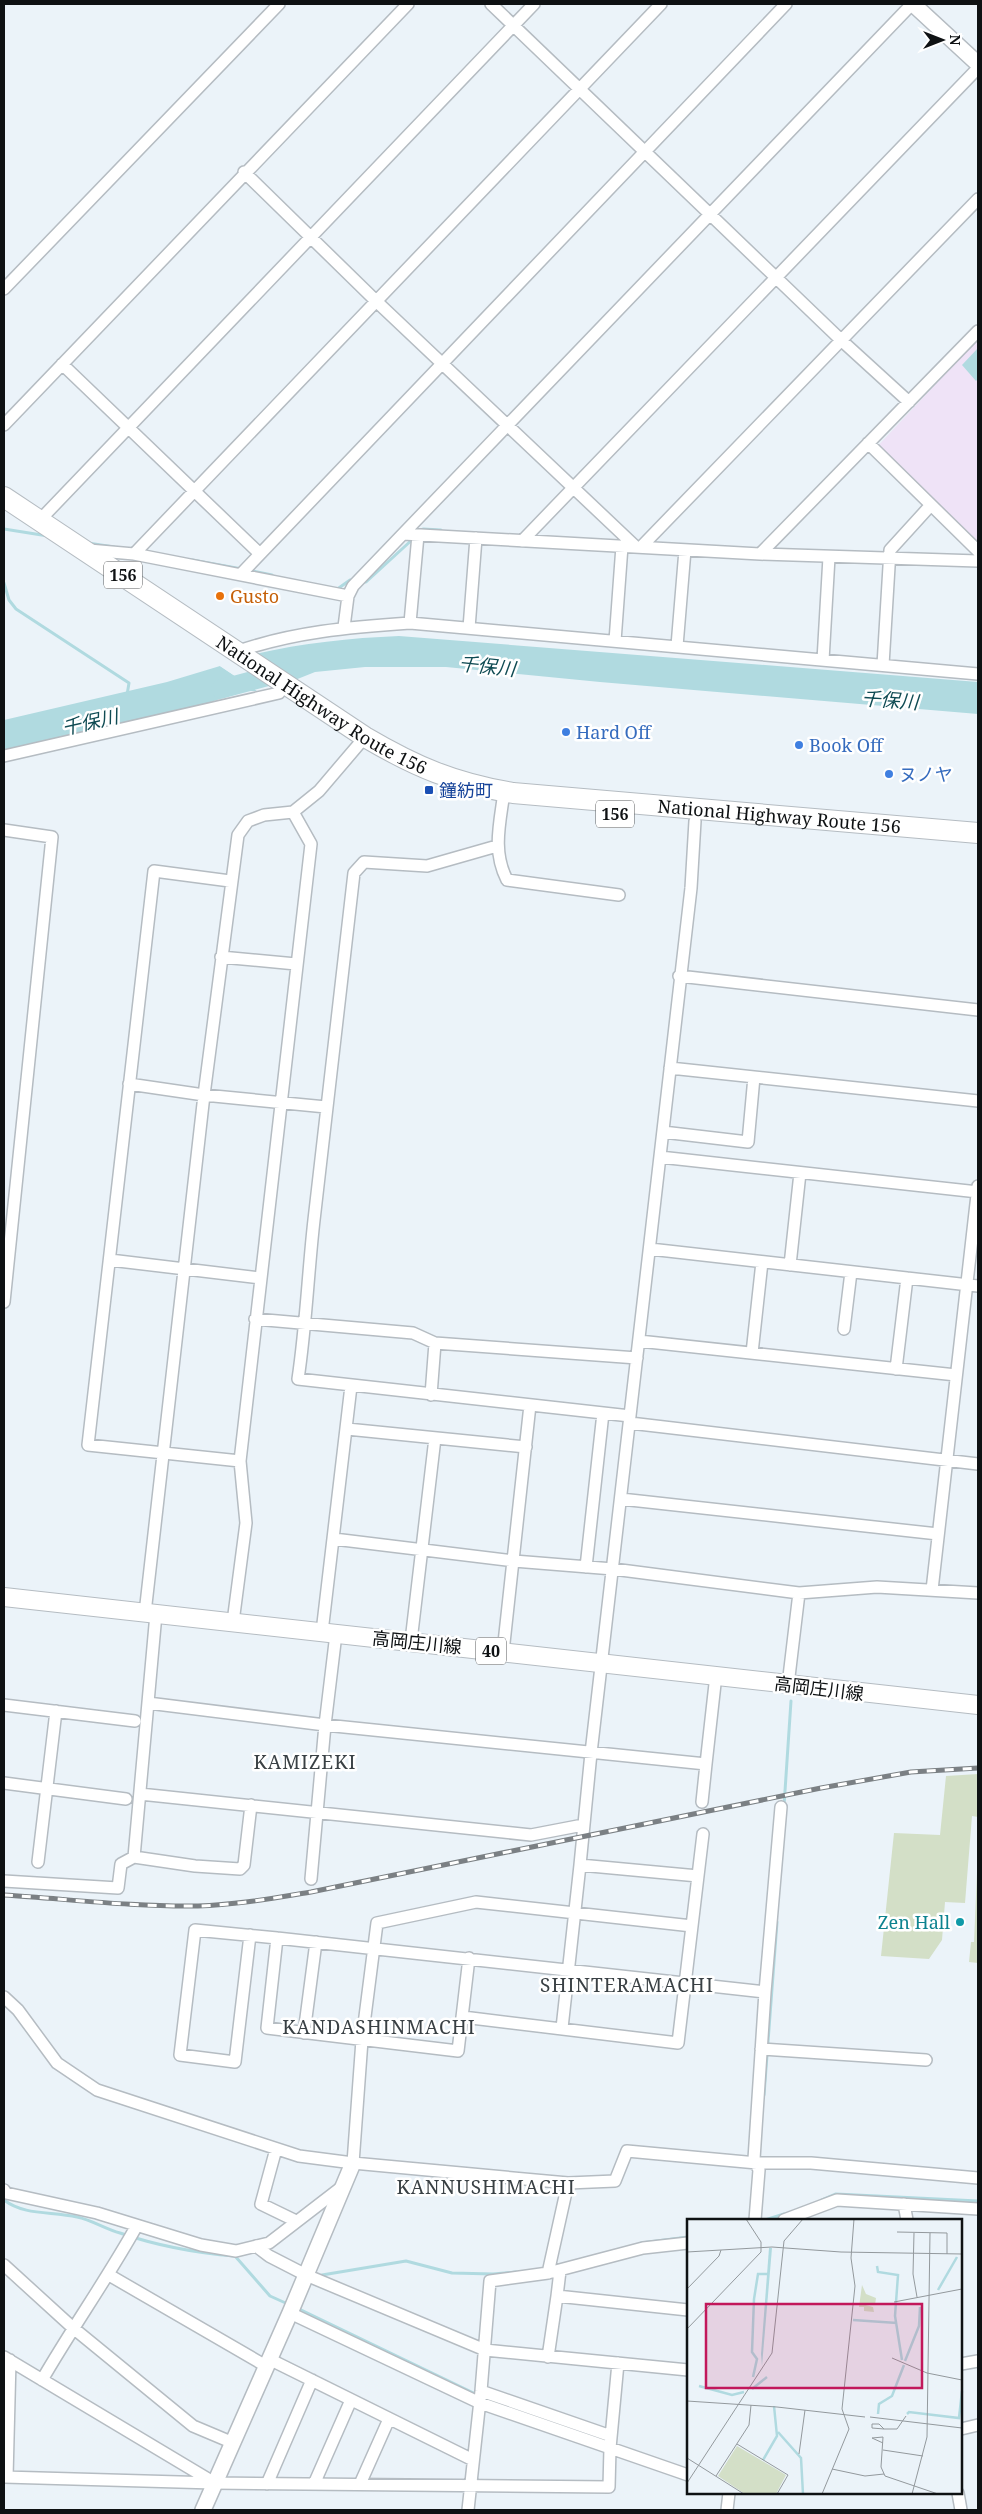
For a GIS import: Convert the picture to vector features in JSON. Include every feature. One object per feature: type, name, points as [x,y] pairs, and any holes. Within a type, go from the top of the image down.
[{"type":"highway","name":"National Highway Route 156","points":[[4,497],[85,549],[279,689],[361,741],[401,770],[437,786],[503,797],[695,821],[978,845]]},
{"type":"highway","name":"National Highway Route 156","points":[[4,510],[235,656]]},
{"type":"highway","name":"National Highway Route 156","points":[[503,797],[978,833]]},
{"type":"main road","name":"高岡庄川線","points":[[4,1597],[978,1705]]},
{"type":"street","points":[[4,289],[279,4]]},
{"type":"street","points":[[4,424],[244,172],[408,4]]},
{"type":"street","points":[[491,4],[841,340],[909,402]]},
{"type":"street","points":[[39,521],[534,4]]},
{"type":"street","points":[[134,554],[661,4]]},
{"type":"street","points":[[241,574],[259,553],[786,4]]},
{"type":"street","points":[[344,627],[348,596],[353,586],[912,4],[978,64]]},
{"type":"street","points":[[522,541],[978,68]]},
{"type":"street","points":[[244,172],[573,489],[639,547]]},
{"type":"street","points":[[639,547],[978,199]]},
{"type":"street","points":[[760,554],[978,331]]},
{"type":"street","points":[[62,364],[259,553]]},
{"type":"street","points":[[868,444],[978,551]]},
{"type":"street","points":[[884,665],[890,550],[930,506]]},
{"type":"street","points":[[403,534],[760,554],[978,561]]},
{"type":"street","points":[[410,623],[418,535]]},
{"type":"street","points":[[469,628],[476,538]]},
{"type":"street","points":[[615,641],[622,546]]},
{"type":"street","points":[[85,549],[134,554],[348,596]]},
{"type":"street","points":[[678,646],[685,550]]},
{"type":"street","points":[[823,660],[828,557]]},
{"type":"street","points":[[235,656],[260,642],[344,627],[410,623],[978,674]]},
{"type":"street","points":[[4,756],[279,689]]},
{"type":"street","points":[[134,1857],[148,1703],[151,1614],[164,1453],[204,1095],[230,881],[238,835],[248,822],[264,815],[292,812],[319,791],[361,741]]},
{"type":"street","points":[[503,797],[497,846],[500,866],[507,880],[619,895]]},
{"type":"street","points":[[233,1622],[246,1523],[240,1461],[311,844],[292,812]]},
{"type":"street","points":[[562,2028],[601,1664],[650,1249],[679,976],[691,888],[695,821]]},
{"type":"street","points":[[4,830],[52,837],[8,1215],[4,1302]]},
{"type":"street","points":[[497,846],[428,866],[364,862],[354,873],[326,1107],[306,1291],[306,1324],[298,1379],[603,1413],[630,1419],[947,1458],[978,1464]]},
{"type":"street","points":[[230,881],[154,871],[88,1445],[240,1461]]},
{"type":"street","points":[[221,957],[296,964]]},
{"type":"street","points":[[679,976],[978,1010]]},
{"type":"street","points":[[670,1068],[978,1101]]},
{"type":"street","points":[[662,1132],[748,1142],[754,1077]]},
{"type":"street","points":[[129,1084],[204,1095],[326,1107]]},
{"type":"street","points":[[660,1157],[978,1192]]},
{"type":"street","points":[[790,1265],[800,1173]]},
{"type":"street","points":[[932,1590],[956,1376],[972,1286],[978,1186]]},
{"type":"street","points":[[650,1249],[972,1286]]},
{"type":"street","points":[[110,1260],[260,1278]]},
{"type":"street","points":[[752,1353],[762,1262]]},
{"type":"street","points":[[844,1328],[851,1272]]},
{"type":"street","points":[[896,1369],[907,1278]]},
{"type":"street","points":[[255,1319],[413,1332],[435,1343],[637,1358]]},
{"type":"street","points":[[639,1341],[956,1376]]},
{"type":"street","points":[[431,1395],[435,1343]]},
{"type":"street","points":[[311,1879],[325,1725],[334,1539],[351,1386]]},
{"type":"street","points":[[503,1652],[530,1405]]},
{"type":"street","points":[[586,1567],[603,1413]]},
{"type":"street","points":[[347,1429],[526,1447]]},
{"type":"street","points":[[412,1641],[435,1438]]},
{"type":"street","points":[[621,1499],[938,1534]]},
{"type":"street","points":[[334,1539],[514,1561],[613,1569],[799,1593],[877,1587],[978,1593]]},
{"type":"street","points":[[788,1685],[799,1593]]},
{"type":"street","points":[[702,1802],[716,1675]]},
{"type":"street","points":[[148,1703],[325,1725],[706,1764]]},
{"type":"street","points":[[4,1705],[135,1721]]},
{"type":"street","points":[[38,1862],[56,1711]]},
{"type":"street","points":[[4,1783],[126,1799]]},
{"type":"street","points":[[140,1794],[531,1835],[583,1825]]},
{"type":"street","points":[[4,1881],[118,1888],[121,1864],[134,1857],[195,1866],[240,1869],[244,1865],[251,1805]]},
{"type":"street","points":[[755,2219],[759,2170],[754,2159],[765,1992],[781,1807]]},
{"type":"street","points":[[463,2016],[678,2043],[703,1834]]},
{"type":"street","points":[[580,1865],[698,1876]]},
{"type":"street","points":[[203,2510],[231,2442],[290,2313],[353,2163],[362,2040],[377,1923],[476,1902],[692,1926]]},
{"type":"street","points":[[250,1935],[235,2062],[180,2055],[195,1930],[250,1935],[470,1958],[765,1992]]},
{"type":"street","points":[[278,1938],[267,2028],[458,2051],[470,1958]]},
{"type":"street","points":[[304,2033],[316,1942]]},
{"type":"street","points":[[4,1997],[18,2010],[57,2063],[97,2090],[299,2156],[353,2163],[568,2183],[615,2181],[627,2151],[757,2163],[811,2163],[978,2178]]},
{"type":"street","points":[[762,2049],[926,2060]]},
{"type":"street","points":[[276,2149],[261,2204],[296,2221]]},
{"type":"street","points":[[548,2273],[568,2183]]},
{"type":"street","points":[[4,2190],[6,2193],[97,2213],[136,2227],[201,2246],[236,2251],[269,2243],[342,2186]]},
{"type":"street","points":[[787,2219],[837,2200],[978,2210]]},
{"type":"street","points":[[904,2204],[907,2219]]},
{"type":"street","points":[[42,2380],[72,2326],[109,2275],[136,2227]]},
{"type":"street","points":[[468,2510],[481,2397],[490,2281],[560,2271],[643,2248],[687,2243]]},
{"type":"street","points":[[256,2246],[269,2256],[306,2275],[485,2350],[548,2358],[687,2370]]},
{"type":"street","points":[[4,2265],[72,2326],[193,2426],[231,2442]]},
{"type":"street","points":[[548,2358],[560,2271]]},
{"type":"street","points":[[109,2275],[268,2363],[312,2380],[473,2460]]},
{"type":"street","points":[[557,2296],[687,2310]]},
{"type":"street","points":[[290,2313],[481,2397],[610,2442],[687,2475]]},
{"type":"street","points":[[7,2359],[6,2477],[267,2484],[609,2486],[610,2442],[618,2364]]},
{"type":"street","points":[[7,2359],[214,2483]]},
{"type":"street","points":[[962,2364],[978,2361]]},
{"type":"street","points":[[267,2484],[312,2380]]},
{"type":"street","points":[[314,2484],[351,2400]]},
{"type":"street","points":[[360,2484],[389,2419]]},
{"type":"street","points":[[962,2429],[978,2425]]},
{"type":"street","points":[[728,2510],[729,2494]]},
{"type":"street","points":[[958,2494],[961,2510]]},
{"type":"shaded area","points":[[978,339],[978,550],[874,450]]},
{"type":"green space","points":[[978,1774],[978,1817],[972,1816],[965,1903],[945,1902],[942,1940],[929,1959],[881,1956],[894,1833],[940,1835],[946,1776]]},
{"type":"green space","points":[[978,1849],[978,1963],[969,1962],[971,1942],[974,1942]]},
{"type":"water","points":[[978,348],[978,379],[976,381],[962,365]]},
{"type":"water","points":[[399,636],[978,682],[978,714],[446,667],[365,667],[315,672],[295,680],[255,654],[327,642]]},
{"type":"water","points":[[220,666],[258,691],[246,691],[175,713],[4,750],[4,720],[167,682]]},
{"type":"pier","points":[[217,664],[221,664],[260,689],[260,693]]},
{"type":"waterway","points":[[4,529],[48,536]]},
{"type":"waterway","points":[[420,532],[423,529],[441,530]]},
{"type":"waterway","points":[[360,582],[366,582],[414,538]]},
{"type":"waterway","points":[[88,543],[114,547]]},
{"type":"waterway","points":[[192,560],[242,569]]},
{"type":"waterway","points":[[248,570],[272,575]]},
{"type":"waterway","points":[[336,590],[350,580],[354,581]]},
{"type":"waterway","points":[[4,583],[9,600],[16,609],[129,683],[127,695]]},
{"type":"waterway","name":"千保川","points":[[221,689],[284,672]]},
{"type":"waterway","points":[[784,1806],[791,1701]]},
{"type":"waterway","points":[[764,2095],[777,1922]]},
{"type":"waterway","points":[[822,2200],[836,2194],[978,2201]]},
{"type":"waterway","points":[[4,2200],[21,2209],[83,2218],[134,2238],[191,2251],[235,2256],[270,2296],[290,2305]]},
{"type":"waterway","points":[[768,2219],[784,2214]]},
{"type":"waterway","points":[[641,2243],[687,2237]]},
{"type":"waterway","points":[[322,2275],[406,2261],[452,2273],[493,2274],[516,2272]]},
{"type":"waterway","points":[[297,2308],[484,2398],[526,2413]]},
{"type":"railway","points":[[4,1895],[174,1906],[255,1901],[311,1892],[821,1788],[911,1772],[978,1768]]},
{"type":"place","name":"Gusto","points":[[220,596]]},
{"type":"place","name":"Hard Off","points":[[566,732]]},
{"type":"place","name":"Book Off","points":[[799,745]]},
{"type":"place","name":"ヌノヤ","points":[[889,774]]},
{"type":"place","name":"鐘紡町","points":[[429,790]]},
{"type":"place","name":"Zen Hall","points":[[960,1922]]},
{"type":"district","name":"KAMIZEKI","points":[[305,1762]]},
{"type":"district","name":"SHINTERAMACHI","points":[[627,1985]]},
{"type":"district","name":"KANDASHINMACHI","points":[[379,2027]]},
{"type":"district","name":"KANNUSHIMACHI","points":[[486,2187]]}]
